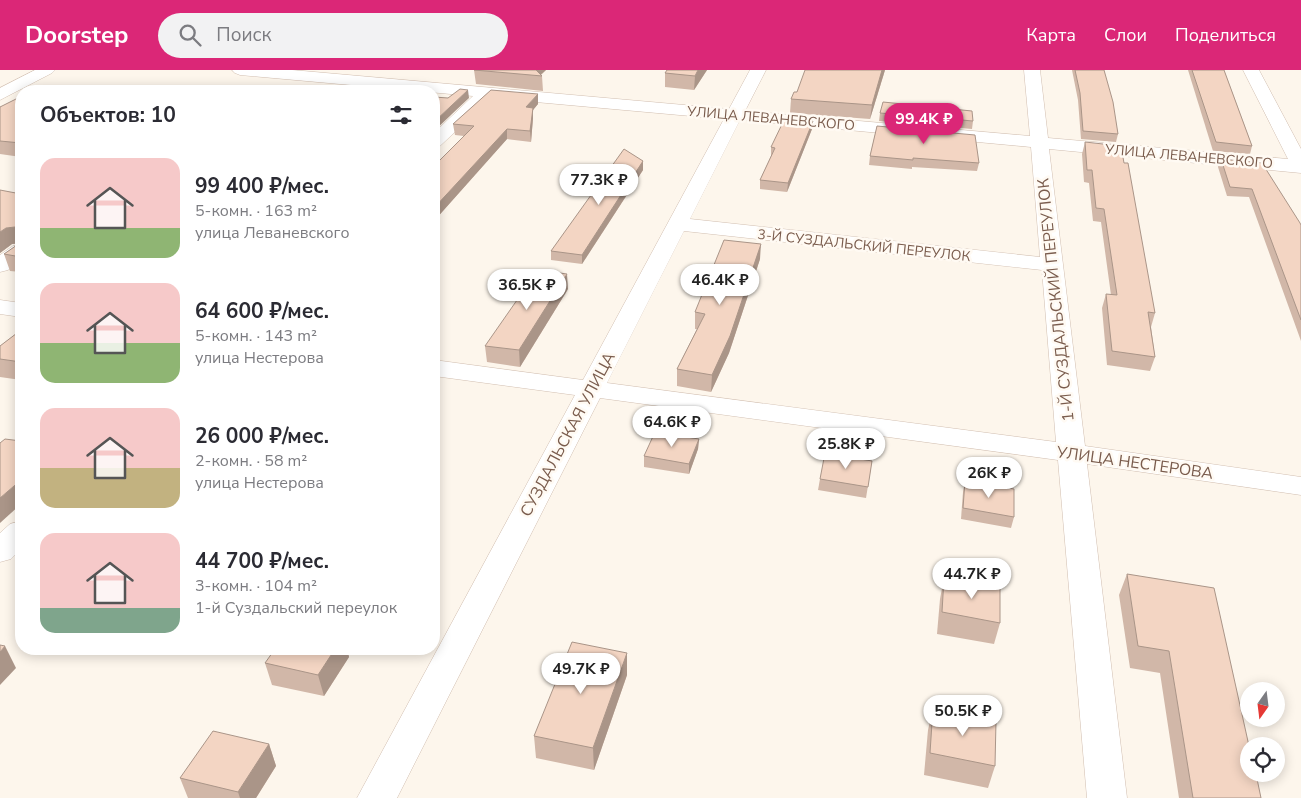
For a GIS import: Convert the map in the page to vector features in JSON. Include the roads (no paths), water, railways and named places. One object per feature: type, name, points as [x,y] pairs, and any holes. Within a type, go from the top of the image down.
[{"type":"street","points":[[19,85],[47,70]]},
{"type":"street","name":"УЛИЦА ЛЕВАНЕВСКОГО","points":[[240,70],[397,85]]},
{"type":"street","name":"СУЗДАЛЬСКАЯ УЛИЦА","points":[[376,798],[758,70]]},
{"type":"street","name":"1-Й СУЗДАЛЬСКИЙ ПЕРЕУЛОК","points":[[1032,70],[1038,142],[1073,453],[1108,798]]},
{"type":"street","points":[[1251,70],[1301,166]]},
{"type":"street","points":[[271,85],[286,75]]},
{"type":"street","points":[[0,95],[15,87]]},
{"type":"street","name":"УЛИЦА ЛЕВАНЕВСКОГО","points":[[440,89],[1301,166]]},
{"type":"street","points":[[440,136],[486,93]]},
{"type":"street","name":"3-Й СУЗДАЛЬСКИЙ ПЕРЕУЛОК","points":[[677,224],[1052,265]]},
{"type":"street","points":[[0,265],[15,255]]},
{"type":"street","points":[[0,307],[15,309]]},
{"type":"street","name":"УЛИЦА НЕСТЕРОВА","points":[[440,369],[1073,453],[1301,486]]},
{"type":"street","points":[[0,551],[15,537]]}]
